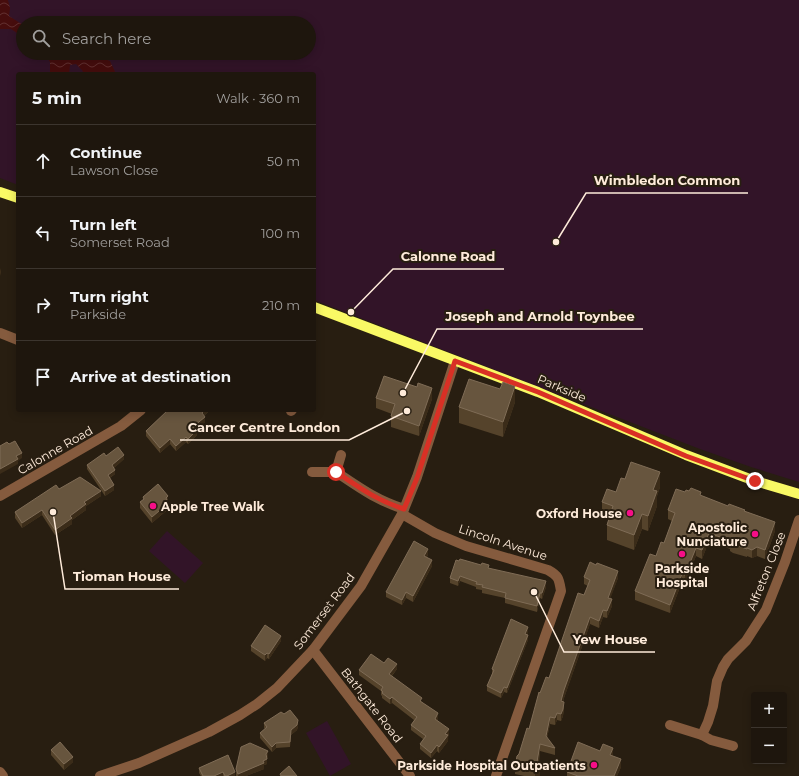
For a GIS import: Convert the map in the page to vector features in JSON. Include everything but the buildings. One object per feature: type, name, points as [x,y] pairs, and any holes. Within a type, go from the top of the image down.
[{"type":"main road","points":[[0,192],[16,197]]},
{"type":"main road","name":"Parkside","points":[[316,308],[538,392],[686,456],[755,481],[799,494]]},
{"type":"street","points":[[0,333],[16,339]]},
{"type":"street","name":"Somerset Road","points":[[102,776],[139,763],[202,735],[240,715],[277,688],[313,650],[361,586],[403,511],[417,478],[455,361]]},
{"type":"street","name":"Calonne Road","points":[[0,496],[121,426],[138,412]]},
{"type":"street","points":[[312,472],[336,472],[341,455]]},
{"type":"street","name":"Lincoln Avenue","points":[[336,472],[369,494],[403,511],[435,533],[466,546],[548,570],[556,574],[560,581],[561,591],[496,776]]},
{"type":"street","name":"Alfreton Close","points":[[702,735],[713,706],[717,681],[723,667],[746,641],[766,610],[785,562],[799,520]]},
{"type":"street","name":"Bathgate Road","points":[[313,650],[410,776]]},
{"type":"street","points":[[670,725],[702,735],[711,740],[733,746]]},
{"type":"street","points":[[0,772],[3,776]]},
{"type":"shaded area","points":[[0,0],[799,0],[799,482],[700,449],[316,301],[316,72],[16,72],[16,184],[0,178]]},
{"type":"shaded area","points":[[167,531],[203,563],[185,583],[149,551]]},
{"type":"shaded area","points":[[327,721],[351,764],[330,776],[306,733]]},
{"type":"water","points":[[0,0],[8,0],[10,8],[9,16],[16,20],[16,32],[11,29],[0,29]]},
{"type":"water","points":[[49,60],[108,60],[110,61],[115,72],[83,72],[76,64],[70,65],[69,72],[50,72]]},
{"type":"place","name":"Wimbledon Common","points":[[556,242]]},
{"type":"place","name":"Calonne Road","points":[[351,312]]},
{"type":"place","name":"Joseph and Arnold Toynbee","points":[[403,393]]},
{"type":"place","name":"Cancer Centre London","points":[[407,411]]},
{"type":"place","name":"Apple Tree Walk","points":[[153,506]]},
{"type":"place","name":"Tioman House","points":[[53,512]]},
{"type":"place","name":"Oxford House","points":[[630,513]]},
{"type":"place","name":"Apostolic Nunciature","points":[[755,534]]},
{"type":"place","name":"Parkside Hospital","points":[[682,554]]},
{"type":"place","name":"Yew House","points":[[534,592]]},
{"type":"place","name":"Parkside Hospital Outpatients","points":[[594,765]]},
{"type":"route","points":[[336,472],[369,494],[386,503],[404,509],[417,478],[455,361],[538,392],[686,456],[755,481]]}]
